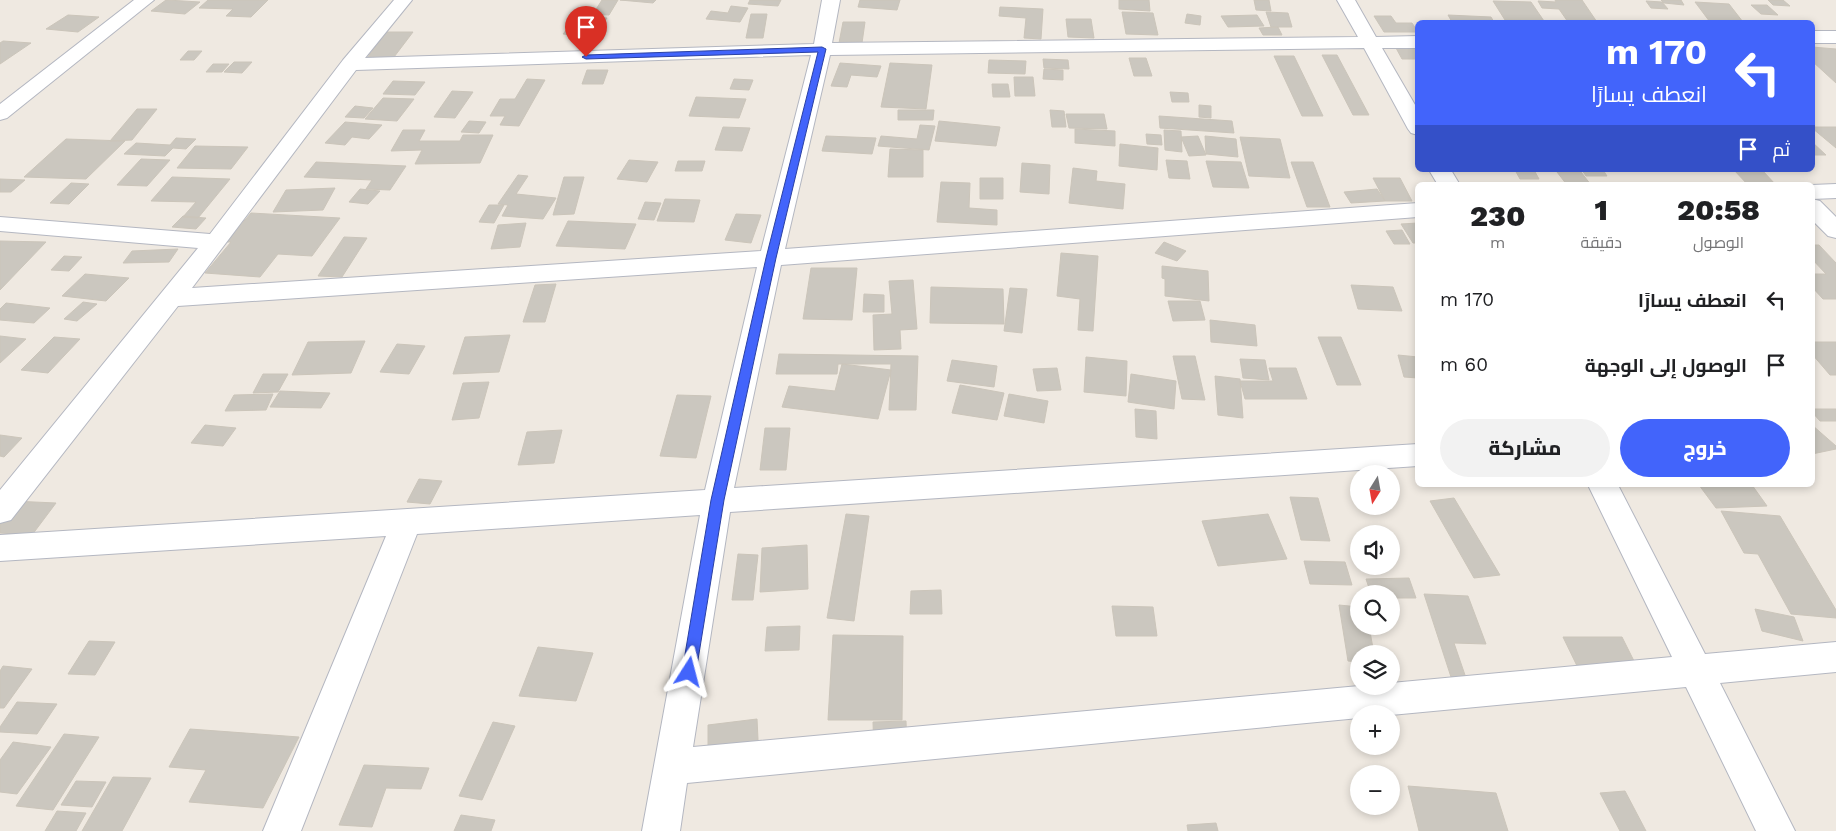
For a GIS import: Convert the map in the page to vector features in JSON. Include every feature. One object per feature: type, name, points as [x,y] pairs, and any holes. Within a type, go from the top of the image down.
[{"type":"street","points":[[0,114],[145,0]]},
{"type":"street","points":[[0,511],[216,242],[350,64],[402,0]]},
{"type":"street","points":[[661,831],[718,500],[771,258],[822,49],[831,0]]},
{"type":"street","points":[[1346,0],[1415,124]]},
{"type":"street","points":[[1815,37],[1836,37]]},
{"type":"street","points":[[350,64],[822,49],[1415,42]]},
{"type":"street","points":[[1815,192],[1836,191]]},
{"type":"street","points":[[1815,209],[1836,231]]},
{"type":"street","points":[[170,298],[771,258],[1415,210]]},
{"type":"street","points":[[0,224],[216,242]]},
{"type":"street","points":[[0,548],[406,523],[718,500],[1415,455]]},
{"type":"street","points":[[1604,487],[1776,831]]},
{"type":"street","points":[[282,831],[406,523]]},
{"type":"street","points":[[673,767],[1836,657]]},
{"type":"building","points":[[166,0],[200,2],[185,14],[151,11]]},
{"type":"building","points":[[208,0],[268,0],[251,17],[226,16],[233,9],[199,8]]},
{"type":"building","points":[[602,0],[618,0],[609,15],[593,14]]},
{"type":"building","points":[[620,0],[656,0],[653,3]]},
{"type":"building","points":[[750,0],[781,0],[778,6],[748,4]]},
{"type":"building","points":[[860,0],[900,0],[897,10],[858,7]]},
{"type":"building","points":[[1119,0],[1149,0],[1150,11],[1119,9]]},
{"type":"building","points":[[1254,0],[1269,0],[1271,11],[1256,10]]},
{"type":"building","points":[[1555,0],[1582,0],[1596,20],[1567,20],[1559,9],[1542,8],[1538,1],[1556,2]]},
{"type":"building","points":[[1661,0],[1681,0],[1684,5],[1664,3]]},
{"type":"building","points":[[1768,0],[1783,0],[1790,6],[1773,5]]},
{"type":"building","points":[[1493,1],[1531,2],[1543,20],[1505,20]]},
{"type":"building","points":[[1646,1],[1662,2],[1668,9],[1651,8]]},
{"type":"building","points":[[1695,2],[1729,4],[1741,20],[1708,20]]},
{"type":"building","points":[[1751,5],[1767,5],[1778,15],[1761,14]]},
{"type":"building","points":[[731,6],[748,8],[740,22],[706,19],[711,11],[728,13]]},
{"type":"building","points":[[1000,7],[1043,9],[1041,39],[1024,38],[1026,18],[999,16]]},
{"type":"building","points":[[1122,12],[1153,13],[1158,35],[1126,34]]},
{"type":"building","points":[[1266,12],[1288,13],[1292,27],[1271,27]]},
{"type":"building","points":[[751,14],[767,14],[763,38],[746,38]]},
{"type":"building","points":[[1187,14],[1201,16],[1200,25],[1185,23]]},
{"type":"building","points":[[68,15],[99,17],[78,32],[46,29]]},
{"type":"building","points":[[1257,15],[1264,26],[1228,27],[1221,16]]},
{"type":"building","points":[[1448,15],[1491,17],[1493,20],[1451,20]]},
{"type":"building","points":[[578,16],[607,18],[593,37],[563,34]]},
{"type":"building","points":[[1374,16],[1391,16],[1396,23],[1412,23],[1415,28],[1415,32],[1384,32]]},
{"type":"building","points":[[1066,19],[1091,19],[1094,38],[1068,37]]},
{"type":"building","points":[[843,22],[865,22],[862,43],[839,43]]},
{"type":"building","points":[[1278,27],[1282,35],[1263,35],[1259,28]]},
{"type":"building","points":[[386,32],[413,32],[391,61],[365,61]]},
{"type":"building","points":[[3,41],[31,43],[0,64],[0,43]]},
{"type":"building","points":[[1815,47],[1836,49],[1836,83],[1815,64]]},
{"type":"building","points":[[1396,48],[1414,48],[1415,59],[1402,59]]},
{"type":"building","points":[[188,51],[202,51],[194,60],[180,60]]},
{"type":"building","points":[[1322,55],[1337,55],[1369,115],[1353,115]]},
{"type":"building","points":[[1274,56],[1294,56],[1323,116],[1302,116]]},
{"type":"building","points":[[1129,58],[1146,58],[1152,76],[1134,76]]},
{"type":"building","points":[[1043,59],[1068,60],[1069,69],[1044,68]]},
{"type":"building","points":[[989,60],[1026,61],[1025,74],[988,73]]},
{"type":"building","points":[[234,62],[252,62],[242,73],[224,72]]},
{"type":"building","points":[[840,63],[881,66],[877,77],[851,75],[847,87],[831,86]]},
{"type":"building","points":[[890,63],[932,65],[926,109],[881,107]]},
{"type":"building","points":[[213,64],[229,64],[222,72],[206,72]]},
{"type":"building","points":[[1044,69],[1063,70],[1063,80],[1043,79]]},
{"type":"building","points":[[587,70],[608,70],[603,84],[582,84]]},
{"type":"building","points":[[1014,77],[1033,77],[1035,96],[1015,96]]},
{"type":"building","points":[[527,79],[545,80],[519,126],[500,125],[505,116],[490,116],[500,99],[515,99]]},
{"type":"building","points":[[734,79],[753,80],[749,90],[730,89]]},
{"type":"building","points":[[393,81],[425,82],[415,95],[383,94]]},
{"type":"building","points":[[992,84],[1008,84],[1010,97],[993,97]]},
{"type":"building","points":[[452,91],[473,92],[455,118],[434,117]]},
{"type":"building","points":[[1170,92],[1188,93],[1189,102],[1172,102]]},
{"type":"building","points":[[696,97],[746,99],[739,118],[689,116]]},
{"type":"building","points":[[383,98],[414,99],[397,121],[365,119]]},
{"type":"building","points":[[1199,105],[1211,106],[1211,118],[1199,117]]},
{"type":"building","points":[[355,106],[373,108],[364,118],[345,117]]},
{"type":"building","points":[[137,109],[157,109],[132,140],[110,141]]},
{"type":"building","points":[[898,110],[934,110],[933,120],[898,120]]},
{"type":"building","points":[[1050,110],[1064,111],[1066,127],[1052,127]]},
{"type":"building","points":[[1066,114],[1104,114],[1107,129],[1069,128]]},
{"type":"building","points":[[1159,116],[1232,121],[1234,133],[1160,128]]},
{"type":"building","points":[[469,121],[486,122],[479,133],[461,132]]},
{"type":"building","points":[[939,121],[1000,127],[996,146],[935,141]]},
{"type":"building","points":[[345,122],[382,125],[369,139],[352,137],[345,145],[325,143]]},
{"type":"building","points":[[920,125],[935,126],[929,150],[878,146],[881,136],[917,139]]},
{"type":"building","points":[[723,127],[750,128],[742,151],[715,150]]},
{"type":"building","points":[[1815,127],[1836,127],[1836,148],[1815,130]]},
{"type":"building","points":[[1075,129],[1115,131],[1115,146],[1075,143]]},
{"type":"building","points":[[403,130],[425,130],[419,141],[460,141],[463,135],[493,135],[480,163],[415,164],[422,150],[391,151]]},
{"type":"building","points":[[1164,130],[1181,131],[1182,152],[1165,150]]},
{"type":"building","points":[[1146,134],[1161,135],[1162,145],[1147,144]]},
{"type":"building","points":[[826,136],[876,138],[872,154],[822,151]]},
{"type":"building","points":[[1198,136],[1206,155],[1189,156],[1181,137]]},
{"type":"building","points":[[1205,136],[1236,139],[1238,157],[1206,154]]},
{"type":"building","points":[[1240,137],[1280,139],[1290,178],[1249,176]]},
{"type":"building","points":[[176,138],[196,139],[186,149],[173,148],[165,156],[124,154],[136,143],[170,145]]},
{"type":"building","points":[[66,139],[125,141],[86,179],[24,177]]},
{"type":"building","points":[[1120,144],[1158,148],[1157,170],[1119,166]]},
{"type":"building","points":[[1815,145],[1826,155],[1815,155]]},
{"type":"building","points":[[195,146],[248,147],[231,169],[177,168]]},
{"type":"building","points":[[890,149],[923,150],[923,177],[888,177]]},
{"type":"building","points":[[141,159],[170,160],[147,186],[117,185]]},
{"type":"building","points":[[629,160],[658,162],[647,182],[617,179]]},
{"type":"building","points":[[1166,160],[1187,161],[1190,179],[1169,178]]},
{"type":"building","points":[[678,161],[705,161],[702,171],[675,171]]},
{"type":"building","points":[[1206,161],[1241,162],[1249,188],[1213,187]]},
{"type":"building","points":[[316,162],[406,166],[390,190],[366,189],[372,180],[304,177]]},
{"type":"building","points":[[1291,162],[1313,162],[1330,207],[1307,207]]},
{"type":"building","points":[[1022,163],[1050,165],[1049,194],[1020,192]]},
{"type":"building","points":[[1073,168],[1097,171],[1096,181],[1125,184],[1123,209],[1069,203]]},
{"type":"building","points":[[1516,172],[1535,172],[1539,179],[1520,179]]},
{"type":"building","points":[[1557,172],[1581,172],[1589,182],[1565,182]]},
{"type":"building","points":[[1583,172],[1604,172],[1607,176],[1586,176]]},
{"type":"building","points":[[1736,172],[1764,172],[1773,182],[1745,182]]},
{"type":"building","points":[[518,175],[528,176],[516,194],[556,198],[543,219],[502,216],[508,205],[498,204]]},
{"type":"building","points":[[172,177],[230,179],[198,218],[183,217],[196,202],[151,201]]},
{"type":"building","points":[[564,177],[584,177],[574,214],[553,215]]},
{"type":"building","points":[[980,178],[1003,178],[1003,199],[980,199]]},
{"type":"building","points":[[1373,178],[1400,178],[1412,201],[1385,201]]},
{"type":"building","points":[[0,179],[25,180],[11,192],[0,192]]},
{"type":"building","points":[[941,182],[970,183],[969,208],[997,210],[997,225],[937,222]]},
{"type":"building","points":[[71,183],[89,184],[69,204],[50,203]]},
{"type":"building","points":[[335,188],[323,210],[273,212],[286,190]]},
{"type":"building","points":[[360,189],[380,191],[368,204],[349,202]]},
{"type":"building","points":[[1377,189],[1385,201],[1351,203],[1344,192]]},
{"type":"building","points":[[665,199],[700,200],[694,222],[657,221]]},
{"type":"building","points":[[645,202],[661,203],[654,220],[638,219]]},
{"type":"building","points":[[489,205],[504,205],[494,223],[479,222]]},
{"type":"building","points":[[251,213],[340,218],[312,256],[278,254],[260,277],[205,273],[231,242],[226,242]]},
{"type":"building","points":[[736,214],[761,215],[751,243],[725,240]]},
{"type":"building","points":[[183,216],[206,218],[196,229],[172,227]]},
{"type":"building","points":[[568,221],[636,224],[625,249],[556,246]]},
{"type":"building","points":[[526,223],[520,247],[491,249],[498,225]]},
{"type":"building","points":[[1415,223],[1415,243],[1413,243],[1401,224]]},
{"type":"building","points":[[1402,230],[1410,244],[1394,244],[1386,231]]},
{"type":"building","points":[[344,237],[367,238],[342,277],[318,276]]},
{"type":"building","points":[[0,241],[46,242],[0,290]]},
{"type":"building","points":[[1164,242],[1186,251],[1177,261],[1155,253]]},
{"type":"building","points":[[1815,245],[1819,245],[1836,263],[1836,299],[1823,299],[1815,290],[1815,274],[1826,274],[1815,262]]},
{"type":"building","points":[[178,249],[169,262],[123,263],[132,251]]},
{"type":"building","points":[[1061,253],[1098,256],[1093,331],[1078,330],[1080,299],[1057,296]]},
{"type":"building","points":[[64,256],[82,257],[69,271],[51,270]]},
{"type":"building","points":[[1162,266],[1208,271],[1209,301],[1165,296],[1165,279],[1162,278]]},
{"type":"building","points":[[811,268],[857,268],[852,320],[803,319]]},
{"type":"building","points":[[85,274],[129,278],[106,301],[62,296]]},
{"type":"building","points":[[913,280],[917,329],[900,330],[901,349],[874,350],[873,315],[892,314],[889,281]]},
{"type":"building","points":[[556,284],[545,322],[523,322],[535,285]]},
{"type":"building","points":[[1351,285],[1393,287],[1402,311],[1358,309]]},
{"type":"building","points":[[931,287],[1003,289],[1004,324],[930,323]]},
{"type":"building","points":[[1010,288],[1027,289],[1022,333],[1004,331]]},
{"type":"building","points":[[864,294],[884,295],[884,312],[863,312]]},
{"type":"building","points":[[1168,301],[1200,301],[1205,320],[1173,321]]},
{"type":"building","points":[[83,302],[97,304],[77,321],[64,319]]},
{"type":"building","points":[[6,303],[50,308],[34,323],[0,320],[0,309]]},
{"type":"building","points":[[1210,320],[1255,325],[1257,346],[1211,342]]},
{"type":"building","points":[[510,335],[499,372],[453,374],[465,337]]},
{"type":"building","points":[[0,336],[26,339],[0,363]]},
{"type":"building","points":[[54,337],[80,339],[48,373],[21,370]]},
{"type":"building","points":[[1318,337],[1341,337],[1361,385],[1337,385]]},
{"type":"building","points":[[365,341],[351,373],[292,375],[308,342]]},
{"type":"building","points":[[1815,342],[1836,342],[1836,375],[1830,375],[1815,358]]},
{"type":"building","points":[[397,344],[425,346],[409,374],[380,372]]},
{"type":"building","points":[[779,354],[918,356],[916,410],[889,410],[891,364],[838,364],[837,374],[776,374]]},
{"type":"building","points":[[1398,355],[1415,357],[1415,378],[1404,377]]},
{"type":"building","points":[[1173,356],[1195,356],[1205,400],[1182,399]]},
{"type":"building","points":[[1086,357],[1127,361],[1126,396],[1084,392]]},
{"type":"building","points":[[1240,359],[1265,360],[1269,380],[1243,378]]},
{"type":"building","points":[[952,360],[997,366],[994,387],[947,381]]},
{"type":"building","points":[[842,364],[891,370],[878,419],[782,407],[789,386],[835,391]]},
{"type":"building","points":[[1057,368],[1061,390],[1037,391],[1033,369]]},
{"type":"building","points":[[1269,368],[1296,368],[1307,399],[1245,399],[1240,381],[1273,381]]},
{"type":"building","points":[[263,374],[288,374],[278,392],[253,393]]},
{"type":"building","points":[[1131,374],[1176,381],[1174,409],[1128,402]]},
{"type":"building","points":[[1215,376],[1240,379],[1243,418],[1218,415]]},
{"type":"building","points":[[489,382],[479,418],[452,420],[463,383]]},
{"type":"building","points":[[960,385],[1004,393],[997,420],[952,413]]},
{"type":"building","points":[[280,391],[330,393],[321,408],[270,407]]},
{"type":"building","points":[[273,394],[266,410],[225,411],[234,395]]},
{"type":"building","points":[[1009,394],[1048,401],[1044,423],[1004,416]]},
{"type":"building","points":[[677,395],[711,396],[696,458],[660,456]]},
{"type":"building","points":[[1135,409],[1156,411],[1157,439],[1136,437]]},
{"type":"building","points":[[1815,409],[1836,409],[1836,421],[1820,421],[1815,415]]},
{"type":"building","points":[[205,425],[236,428],[223,446],[191,443]]},
{"type":"building","points":[[765,428],[790,428],[786,470],[760,470]]},
{"type":"building","points":[[1815,428],[1836,446],[1836,449],[1815,453]]},
{"type":"building","points":[[562,430],[554,463],[518,465],[527,432]]},
{"type":"building","points":[[0,435],[22,438],[4,457],[0,456]]},
{"type":"building","points":[[419,479],[442,481],[430,504],[407,502]]},
{"type":"building","points":[[1700,487],[1753,487],[1767,506],[1716,508]]},
{"type":"building","points":[[1290,497],[1318,498],[1330,541],[1301,540]]},
{"type":"building","points":[[1454,498],[1500,575],[1474,578],[1430,501]]},
{"type":"building","points":[[12,501],[56,503],[32,535],[0,533],[0,517]]},
{"type":"building","points":[[1721,511],[1780,516],[1836,610],[1836,618],[1791,614],[1758,554],[1744,553]]},
{"type":"building","points":[[846,514],[869,516],[854,621],[827,618]]},
{"type":"building","points":[[1268,514],[1287,559],[1218,566],[1202,521]]},
{"type":"building","points":[[807,545],[808,589],[760,592],[762,548]]},
{"type":"building","points":[[738,554],[758,555],[753,600],[732,600]]},
{"type":"building","points":[[1304,561],[1345,562],[1352,585],[1310,584]]},
{"type":"building","points":[[1409,578],[1416,598],[1400,598],[1400,585],[1368,585],[1366,579]]},
{"type":"building","points":[[941,590],[942,614],[910,614],[911,591]]},
{"type":"building","points":[[1424,594],[1468,596],[1486,644],[1454,643],[1466,678],[1451,677]]},
{"type":"building","points":[[1339,605],[1350,606],[1350,635],[1371,635],[1372,645],[1350,645],[1350,661],[1348,661]]},
{"type":"building","points":[[1112,606],[1153,607],[1157,636],[1116,636]]},
{"type":"building","points":[[1755,609],[1794,617],[1803,641],[1762,631]]},
{"type":"building","points":[[800,626],[799,650],[765,651],[767,627]]},
{"type":"building","points":[[833,635],[903,636],[902,720],[828,720]]},
{"type":"building","points":[[1563,637],[1622,637],[1638,669],[1579,670]]},
{"type":"building","points":[[89,641],[115,642],[95,675],[68,674]]},
{"type":"building","points":[[538,647],[593,653],[576,701],[519,696]]},
{"type":"building","points":[[3,666],[32,669],[4,708],[0,708],[0,671]]},
{"type":"building","points":[[17,702],[57,704],[37,734],[0,732],[0,727]]},
{"type":"building","points":[[757,719],[759,760],[708,767],[708,725]]},
{"type":"building","points":[[906,721],[907,752],[874,753],[873,722]]},
{"type":"building","points":[[493,722],[515,726],[482,800],[459,796]]},
{"type":"building","points":[[190,729],[299,737],[263,808],[189,802],[206,770],[169,767]]},
{"type":"building","points":[[64,734],[99,737],[53,810],[16,806]]},
{"type":"building","points":[[13,742],[51,747],[17,794],[0,792],[0,760]]},
{"type":"building","points":[[364,765],[429,768],[421,789],[386,788],[372,827],[339,825]]},
{"type":"building","points":[[113,777],[151,778],[122,831],[82,831]]},
{"type":"building","points":[[76,781],[106,782],[92,807],[61,805]]},
{"type":"building","points":[[1408,786],[1496,793],[1508,831],[1419,831]]},
{"type":"building","points":[[1625,791],[1646,831],[1620,831],[1600,793]]},
{"type":"building","points":[[57,811],[86,813],[76,831],[45,831]]},
{"type":"building","points":[[461,815],[495,820],[491,831],[454,831]]},
{"type":"building","points":[[1216,823],[1218,831],[1188,831],[1187,825]]},
{"type":"route","points":[[586,57],[822,49],[771,258],[718,500],[689,672]]}]
